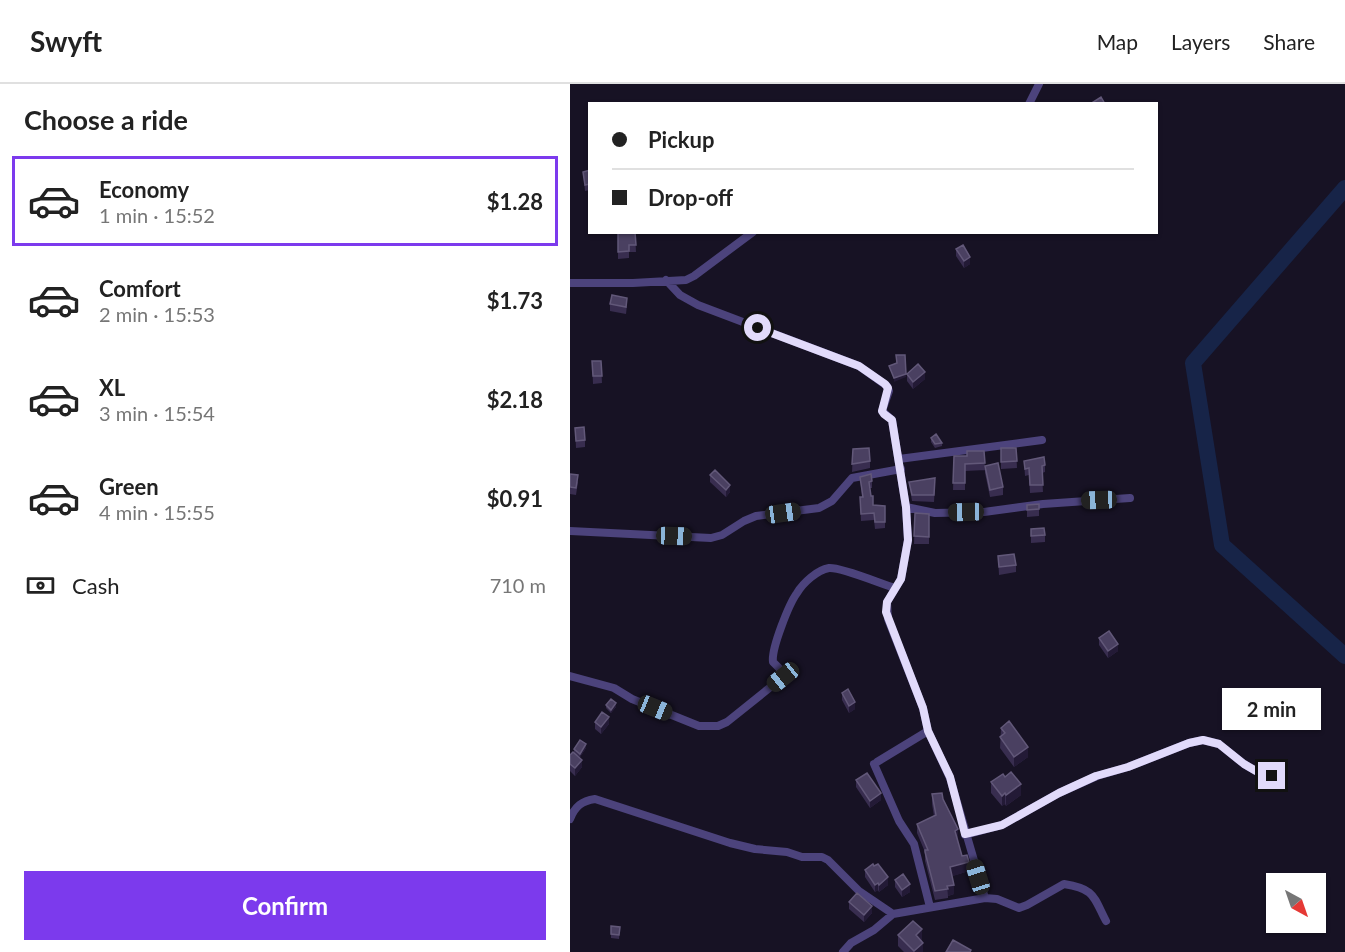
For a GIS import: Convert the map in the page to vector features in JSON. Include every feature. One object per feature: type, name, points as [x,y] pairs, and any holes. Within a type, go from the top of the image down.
[{"type":"street","points":[[1030,102],[1040,84]]},
{"type":"street","points":[[570,283],[633,283],[690,279],[750,234]]},
{"type":"street","points":[[666,280],[680,295],[698,305],[859,366],[885,384],[889,391],[882,411],[892,420],[906,507],[908,540],[903,574],[887,602],[888,619],[923,708],[928,731],[950,777],[985,898]]},
{"type":"street","points":[[899,459],[1042,440]]},
{"type":"street","points":[[570,531],[711,538],[722,535],[756,516],[819,508],[832,501],[852,478],[901,470]]},
{"type":"street","points":[[906,507],[935,513],[984,512],[1070,501],[1130,498]]},
{"type":"street","points":[[570,676],[614,688],[632,699],[699,726],[718,726],[727,722],[783,677],[783,672],[773,662],[774,648],[796,594],[807,580],[829,568],[895,588]]},
{"type":"street","points":[[928,731],[876,763],[899,821],[914,844],[930,907]]},
{"type":"street","points":[[965,834],[1002,825],[1059,793],[1096,776],[1128,767],[1196,741],[1203,740],[1219,744],[1244,764],[1272,776]]},
{"type":"street","points":[[570,819],[574,808],[582,802],[595,799],[730,843],[755,849],[787,852],[802,857],[822,857],[828,860],[859,891],[893,914]]},
{"type":"street","points":[[843,952],[851,943],[874,930],[893,914],[985,898],[997,899],[1019,908],[1067,884],[1083,887],[1091,893],[1106,921]]},
{"type":"building","points":[[1101,97],[1104,102],[1093,102]]},
{"type":"building","points":[[588,171],[588,184],[585,185],[583,172]]},
{"type":"building","points":[[618,234],[635,234],[636,245],[629,245],[629,251],[618,252]]},
{"type":"building","points":[[963,245],[970,257],[964,261],[956,249]]},
{"type":"building","points":[[612,295],[627,298],[626,307],[610,304]]},
{"type":"building","points":[[896,355],[905,355],[906,374],[894,378],[889,366],[897,363]]},
{"type":"building","points":[[592,361],[601,361],[602,376],[593,376]]},
{"type":"building","points":[[918,364],[925,372],[913,382],[907,374]]},
{"type":"building","points":[[584,427],[585,440],[576,441],[575,428]]},
{"type":"building","points":[[936,434],[942,443],[935,444],[931,438]]},
{"type":"building","points":[[869,448],[870,461],[852,464],[853,449]]},
{"type":"building","points":[[1001,448],[1016,448],[1017,461],[1001,462]]},
{"type":"building","points":[[967,451],[984,451],[985,463],[965,464],[965,483],[953,483],[954,456],[967,456]]},
{"type":"building","points":[[1044,457],[1043,485],[1030,485],[1029,468],[1025,469],[1024,461]]},
{"type":"building","points":[[998,463],[1003,487],[990,490],[985,466]]},
{"type":"building","points":[[715,470],[730,485],[726,490],[710,475]]},
{"type":"building","points":[[570,474],[578,475],[576,488],[570,487]]},
{"type":"building","points":[[871,474],[872,481],[869,482],[873,505],[885,506],[885,522],[875,522],[874,513],[861,514],[860,497],[863,497],[860,477]]},
{"type":"building","points":[[935,478],[934,495],[912,495],[909,482]]},
{"type":"building","points":[[1039,504],[1039,509],[1027,510],[1027,505]]},
{"type":"building","points":[[915,513],[929,514],[929,537],[914,536]]},
{"type":"building","points":[[1044,528],[1045,535],[1031,536],[1031,529]]},
{"type":"building","points":[[1014,554],[1016,565],[999,567],[998,556]]},
{"type":"building","points":[[1109,631],[1118,644],[1108,651],[1099,638]]},
{"type":"building","points":[[848,689],[855,702],[849,706],[842,693]]},
{"type":"building","points":[[611,699],[616,703],[611,710],[606,705]]},
{"type":"building","points":[[602,712],[609,717],[601,727],[595,722]]},
{"type":"building","points":[[1009,721],[1028,747],[1014,757],[1000,737],[1005,733],[1001,728]]},
{"type":"building","points":[[580,740],[586,744],[580,754],[574,749]]},
{"type":"building","points":[[573,752],[582,760],[575,768],[570,764],[570,755]]},
{"type":"building","points":[[1011,772],[1021,784],[1002,796],[991,782]]},
{"type":"building","points":[[867,773],[881,793],[870,801],[856,780]]},
{"type":"building","points":[[942,793],[958,829],[955,831],[962,856],[967,855],[969,862],[950,867],[954,885],[947,886],[948,889],[935,891],[925,852],[928,850],[917,824],[936,815],[932,794]]},
{"type":"building","points":[[873,864],[874,866],[878,864],[888,877],[879,885],[878,883],[875,885],[865,870]]},
{"type":"building","points":[[903,874],[910,884],[902,890],[895,880]]},
{"type":"building","points":[[857,893],[872,906],[864,915],[849,902]]},
{"type":"building","points":[[913,921],[922,929],[916,935],[923,943],[914,951],[898,935]]},
{"type":"building","points":[[611,926],[620,927],[619,935],[611,934]]},
{"type":"building","points":[[953,940],[971,950],[970,952],[946,952]]},
{"type":"waterway","points":[[1345,188],[1193,363],[1222,545],[1345,656]]},
{"type":"route","points":[[758,328],[859,366],[888,388],[882,411],[892,420],[906,507],[908,540],[903,574],[899,584],[890,595],[886,612],[923,708],[928,731],[950,777],[965,834],[1002,825],[1059,793],[1096,776],[1203,740],[1219,744],[1244,764],[1272,776]]}]
